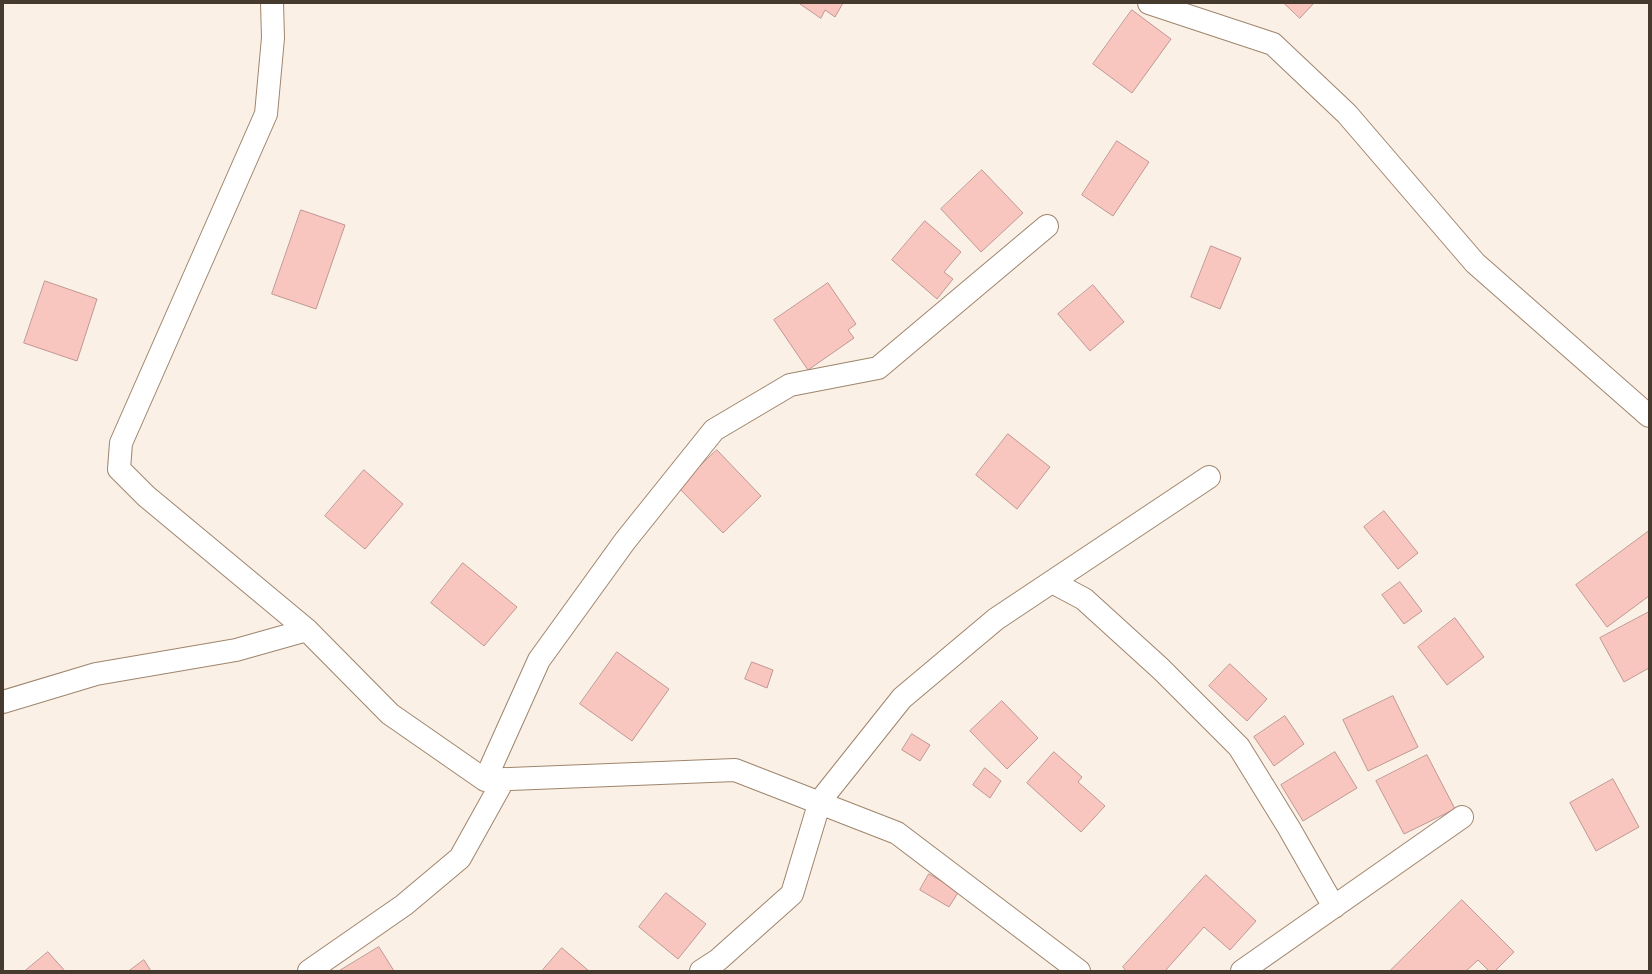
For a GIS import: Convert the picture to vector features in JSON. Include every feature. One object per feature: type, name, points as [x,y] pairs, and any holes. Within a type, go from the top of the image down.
[{"type":"street","points":[[272,3],[273,38],[266,114],[121,443],[119,469],[146,496],[307,630],[390,714],[495,779],[735,770],[820,801],[897,833],[1079,971]]},
{"type":"street","points":[[1149,3],[1273,44],[1346,114],[1475,263],[1649,416]]},
{"type":"street","points":[[310,971],[404,905],[460,858],[495,779],[539,660],[625,541],[714,430],[790,385],[878,368],[1047,226]]},
{"type":"street","points":[[701,971],[718,960],[792,894],[820,801],[902,698],[996,619],[1209,477]]},
{"type":"street","points":[[1052,582],[1084,599],[1161,669],[1238,747],[1290,828],[1334,907]]},
{"type":"street","points":[[3,702],[96,674],[236,650],[307,630]]},
{"type":"street","points":[[1242,971],[1462,817]]},
{"type":"building","points":[[799,3],[843,3],[835,17],[825,10],[821,18]]},
{"type":"building","points":[[1284,3],[1314,3],[1300,18]]},
{"type":"building","points":[[1132,10],[1171,39],[1132,93],[1093,64]]},
{"type":"building","points":[[1117,141],[1149,162],[1113,216],[1082,195]]},
{"type":"building","points":[[982,170],[1023,213],[981,252],[941,209]]},
{"type":"building","points":[[301,210],[345,225],[316,309],[272,294]]},
{"type":"building","points":[[925,221],[961,252],[944,272],[953,279],[937,299],[892,260]]},
{"type":"building","points":[[1211,246],[1241,258],[1220,309],[1191,297]]},
{"type":"building","points":[[45,281],[97,299],[77,361],[24,343]]},
{"type":"building","points":[[828,283],[856,324],[848,330],[854,338],[808,370],[774,320]]},
{"type":"building","points":[[1093,285],[1124,322],[1090,351],[1058,314]]},
{"type":"building","points":[[1008,434],[1050,467],[1017,509],[976,475]]},
{"type":"building","points":[[717,450],[761,496],[723,533],[678,487]]},
{"type":"building","points":[[364,470],[403,504],[365,549],[325,516]]},
{"type":"building","points":[[1384,511],[1418,553],[1398,569],[1364,527]]},
{"type":"building","points":[[1649,531],[1649,596],[1607,627],[1576,585]]},
{"type":"building","points":[[463,563],[517,607],[484,646],[431,603]]},
{"type":"building","points":[[1400,582],[1422,611],[1404,624],[1382,595]]},
{"type":"building","points":[[1649,612],[1649,668],[1624,682],[1600,638]]},
{"type":"building","points":[[1455,618],[1484,657],[1447,685],[1418,647]]},
{"type":"building","points":[[617,652],[669,689],[632,741],[580,704]]},
{"type":"building","points":[[752,662],[773,670],[767,688],[745,679]]},
{"type":"building","points":[[1230,664],[1267,699],[1247,721],[1209,686]]},
{"type":"building","points":[[1393,696],[1418,747],[1368,771],[1343,720]]},
{"type":"building","points":[[1002,701],[1038,738],[1007,769],[970,731]]},
{"type":"building","points":[[1285,716],[1304,744],[1274,766],[1254,737]]},
{"type":"building","points":[[912,734],[930,745],[920,761],[902,750]]},
{"type":"building","points":[[1054,752],[1082,777],[1078,782],[1105,806],[1081,832],[1027,783]]},
{"type":"building","points":[[1335,752],[1357,788],[1303,821],[1281,785]]},
{"type":"building","points":[[1427,755],[1455,809],[1404,834],[1376,781]]},
{"type":"building","points":[[985,768],[1001,781],[990,798],[973,785]]},
{"type":"building","points":[[1613,779],[1639,827],[1596,851],[1570,803]]},
{"type":"building","points":[[929,874],[959,891],[949,907],[920,890]]},
{"type":"building","points":[[1206,875],[1256,921],[1230,950],[1204,927],[1165,971],[1126,971],[1123,967]]},
{"type":"building","points":[[666,893],[706,924],[678,959],[639,927]]},
{"type":"building","points":[[1462,900],[1514,952],[1495,971],[1489,971],[1478,960],[1466,971],[1390,971]]},
{"type":"building","points":[[379,947],[394,971],[339,971]]},
{"type":"building","points":[[562,948],[589,971],[542,971]]},
{"type":"building","points":[[48,952],[65,971],[25,971]]},
{"type":"building","points":[[144,960],[151,971],[129,971]]}]
